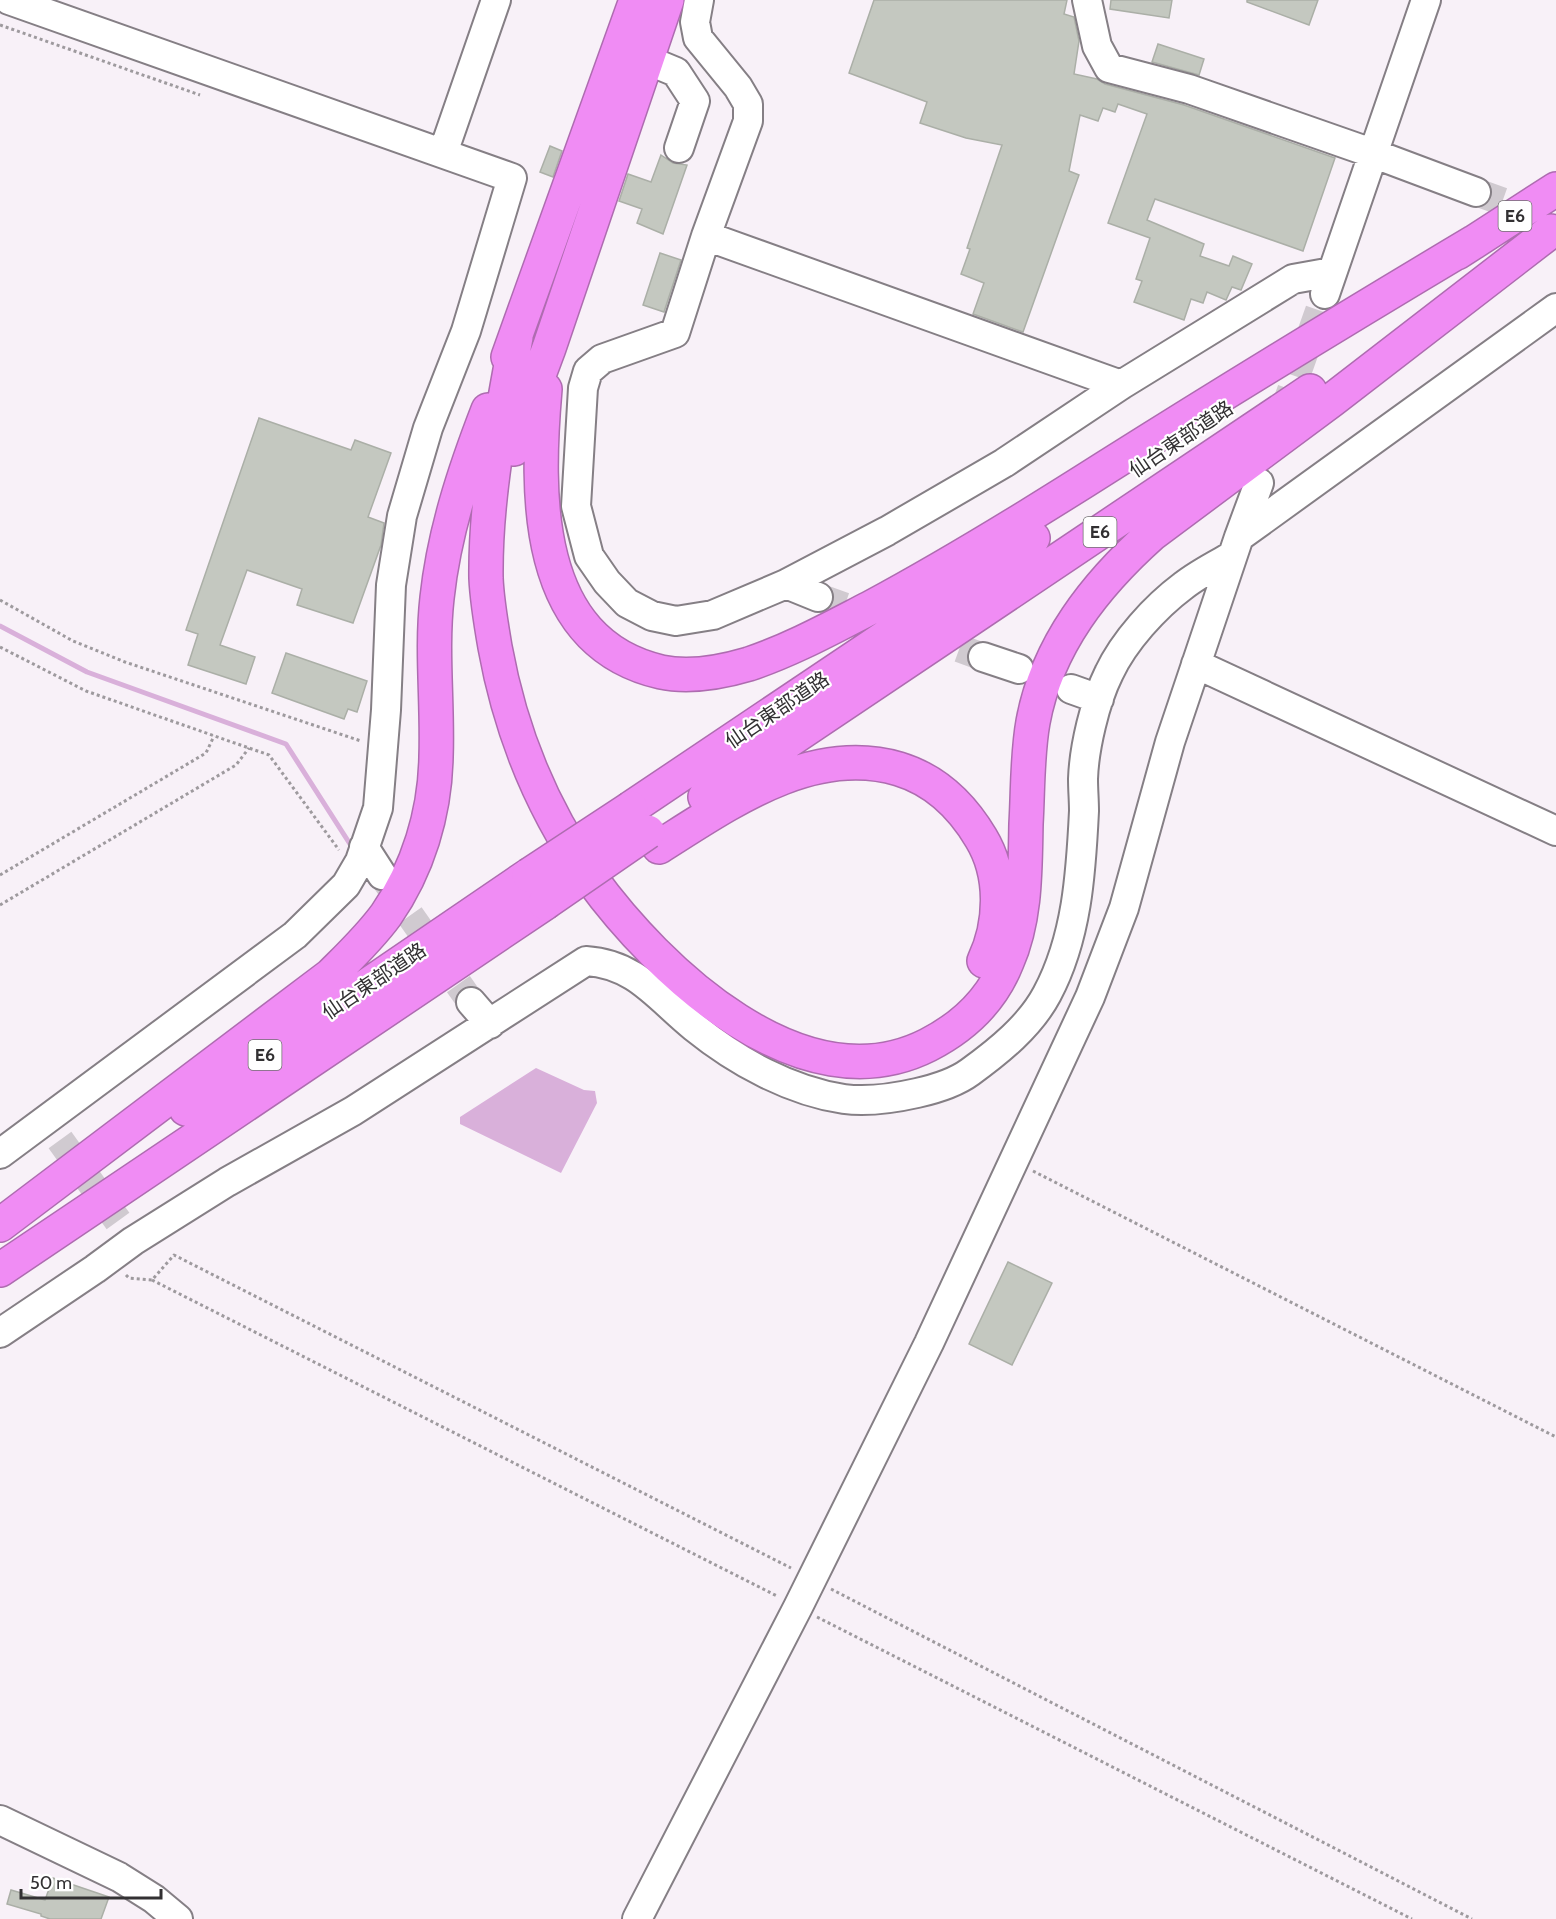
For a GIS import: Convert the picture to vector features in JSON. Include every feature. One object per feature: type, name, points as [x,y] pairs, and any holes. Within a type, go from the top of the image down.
[{"type":"highway","points":[[0,1225],[331,975],[378,925],[403,888],[426,829],[433,799],[436,758],[437,599],[446,541],[457,496],[636,0]]},
{"type":"highway","points":[[646,829],[726,805],[788,776],[812,768],[860,762],[887,766],[913,774],[936,787],[957,804],[974,825],[987,847],[994,870],[997,916],[986,958],[974,980],[939,1016],[916,1029],[890,1037],[834,1040],[780,1021],[752,1007],[723,987],[665,937],[624,890],[596,852],[558,785],[529,708],[511,629],[505,543],[506,508],[514,451],[520,426],[549,348],[667,0]]},
{"type":"highway","name":"仙台東部道路","points":[[0,1270],[234,1114],[551,910],[646,829],[1474,242],[1556,189]]},
{"type":"highway","points":[[516,337],[488,516],[486,581],[490,620],[508,704],[539,790],[560,831],[607,900],[667,966],[708,1000],[753,1030],[789,1047],[814,1055],[866,1061],[894,1057],[917,1050],[961,1026],[995,987],[1007,964],[1019,922],[1025,879],[1028,774],[1034,722],[1041,691],[1069,629],[1092,595],[1126,557],[1152,534],[1332,400],[1554,229]]},
{"type":"highway","name":"仙台東部道路","points":[[0,1233],[530,875],[646,829],[714,791],[1554,229]]},
{"type":"highway","points":[[549,348],[542,432],[541,499],[551,561],[560,589],[574,613],[592,635],[612,651],[637,664],[663,672],[690,674],[720,671],[747,664],[793,646],[912,585],[1026,518],[1293,351],[1474,242]]},
{"type":"street","points":[[0,1154],[53,1131],[296,935],[346,885],[359,859],[378,808],[391,585],[402,516],[428,428],[466,331],[512,178],[9,0]]},
{"type":"street","points":[[443,153],[496,0]]},
{"type":"street","points":[[699,0],[695,22],[698,38],[738,87],[748,104],[748,120],[706,236],[675,333],[602,358],[588,371],[583,388],[576,506],[589,556],[607,582],[627,603],[652,616],[676,621],[713,615],[786,584],[887,531],[1004,463],[1121,385],[1293,279],[1329,283],[1426,0]]},
{"type":"street","points":[[1087,0],[1097,46],[1109,68],[1189,89],[1476,192]]},
{"type":"street","points":[[647,60],[676,72],[695,101],[678,148]]},
{"type":"street","points":[[706,236],[1121,385]]},
{"type":"street","points":[[0,1333],[109,1259],[125,1231],[226,1182],[353,1111],[586,961],[605,962],[622,969],[641,980],[696,1029],[728,1051],[759,1070],[818,1093],[846,1099],[905,1095],[936,1089],[967,1074],[996,1053],[1022,1029],[1047,995],[1072,930],[1082,851],[1083,777],[1096,707],[1109,672],[1133,636],[1159,606],[1185,584],[1556,308]]},
{"type":"street","points":[[637,1919],[812,1579],[929,1343],[1090,997],[1124,908],[1170,742],[1259,483]]},
{"type":"street","points":[[786,584],[818,597]]},
{"type":"street","points":[[983,657],[1019,669]]},
{"type":"street","points":[[1196,664],[1556,831]]},
{"type":"street","points":[[1071,689],[1099,699]]},
{"type":"street","points":[[359,859],[382,875]]},
{"type":"street","points":[[471,1002],[490,1024]]},
{"type":"street","points":[[0,1820],[119,1877],[154,1899],[178,1919]]},
{"type":"path","points":[[0,600],[73,641],[125,662],[383,748]]},
{"type":"path","points":[[0,647],[86,691],[269,755],[359,859]]},
{"type":"path","points":[[0,875],[206,753],[214,736]]},
{"type":"path","points":[[0,905],[236,765],[249,748]]},
{"type":"path","points":[[1014,1161],[1556,1437]]},
{"type":"path","points":[[109,1259],[129,1278],[152,1280],[174,1255],[812,1579],[1472,1919]]},
{"type":"shaded area","points":[[536,1068],[584,1090],[595,1091],[597,1103],[561,1173],[460,1124],[460,1117]]},
{"type":"building","points":[[874,0],[1067,0],[1064,14],[1074,17],[1079,41],[1074,74],[1184,105],[1335,158],[1303,251],[1155,199],[1147,220],[1204,244],[1200,256],[1229,266],[1233,256],[1252,264],[1241,290],[1232,287],[1226,300],[1207,292],[1203,303],[1191,299],[1184,320],[1134,302],[1142,281],[1136,279],[1150,238],[1108,223],[1147,114],[1118,104],[1115,112],[1103,108],[1098,121],[1080,115],[1069,171],[1079,175],[1023,332],[973,314],[984,283],[961,274],[970,249],[967,248],[1002,145],[966,138],[920,123],[927,102],[849,73]]},
{"type":"building","points":[[1111,0],[1172,0],[1169,18],[1110,9]]},
{"type":"building","points":[[1247,0],[1318,0],[1309,25],[1247,2]]},
{"type":"building","points":[[1158,44],[1204,59],[1199,75],[1152,62]]},
{"type":"building","points":[[550,146],[562,151],[553,177],[540,172]]},
{"type":"building","points":[[661,155],[673,163],[687,165],[663,234],[637,223],[642,209],[619,201],[628,174],[651,182]]},
{"type":"building","points":[[660,253],[681,260],[664,312],[643,305]]},
{"type":"building","points":[[259,418],[351,450],[355,440],[391,453],[368,517],[384,523],[381,545],[353,623],[297,605],[302,589],[247,570],[220,645],[255,657],[246,684],[188,665],[198,634],[186,630]]},
{"type":"building","points":[[286,653],[367,681],[357,712],[348,709],[344,719],[272,693]]},
{"type":"building","points":[[1008,1262],[1052,1283],[1012,1365],[969,1344]]},
{"type":"building","points":[[53,1878],[109,1897],[101,1919],[50,1919],[7,1904],[11,1890],[45,1900]]},
{"type":"waterway","points":[[0,626],[87,672],[286,744],[350,844]]},
{"type":"tunnel","points":[[1476,192],[1540,215]]},
{"type":"tunnel","points":[[1282,416],[1325,294]]},
{"type":"tunnel","points":[[818,597],[877,618]]},
{"type":"tunnel","points":[[920,634],[983,657]]},
{"type":"tunnel","points":[[386,881],[471,1002]]},
{"type":"tunnel","points":[[60,1140],[118,1221]]}]
